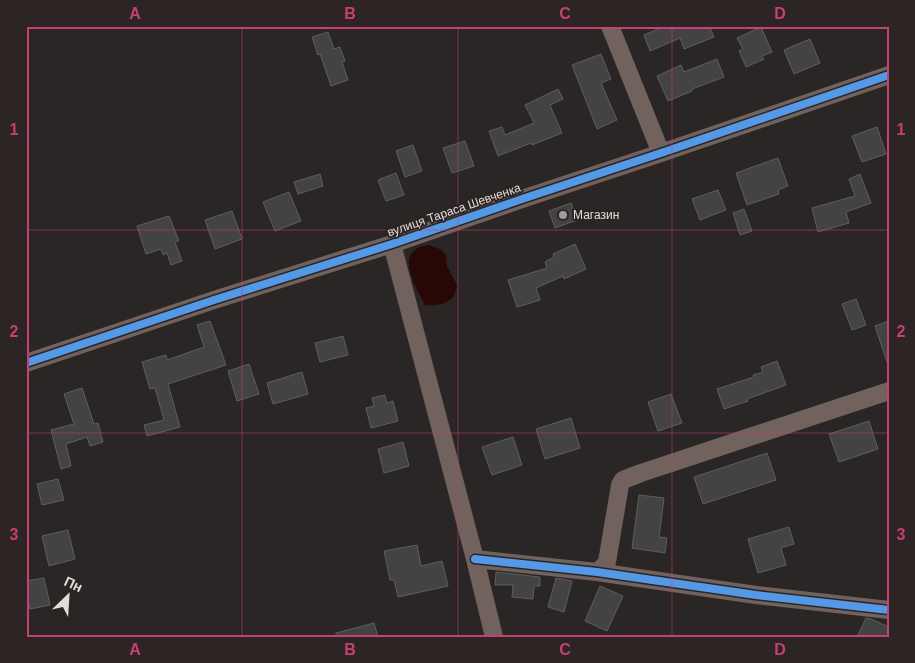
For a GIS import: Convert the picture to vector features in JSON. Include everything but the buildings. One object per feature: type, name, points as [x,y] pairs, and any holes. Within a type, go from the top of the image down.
[{"type":"street","points":[[610,26],[661,153]]},
{"type":"street","name":"вулиця Тараса Шевченка","points":[[26,363],[223,297],[392,244],[889,75]]},
{"type":"street","points":[[392,244],[494,637]]},
{"type":"street","points":[[597,572],[607,562],[620,485],[623,480],[889,391]]},
{"type":"street","points":[[475,559],[597,572],[756,595],[889,610]]},
{"type":"shaded area","points":[[429,245],[442,250],[446,255],[447,266],[457,285],[453,297],[447,302],[436,305],[425,305],[414,283],[409,266],[412,252],[419,247]]},
{"type":"cycle path","points":[[26,363],[214,300],[392,244],[889,75]]},
{"type":"cycle path","points":[[475,559],[597,572],[756,595],[889,610]]},
{"type":"place","name":"Магазин","points":[[563,215]]}]
